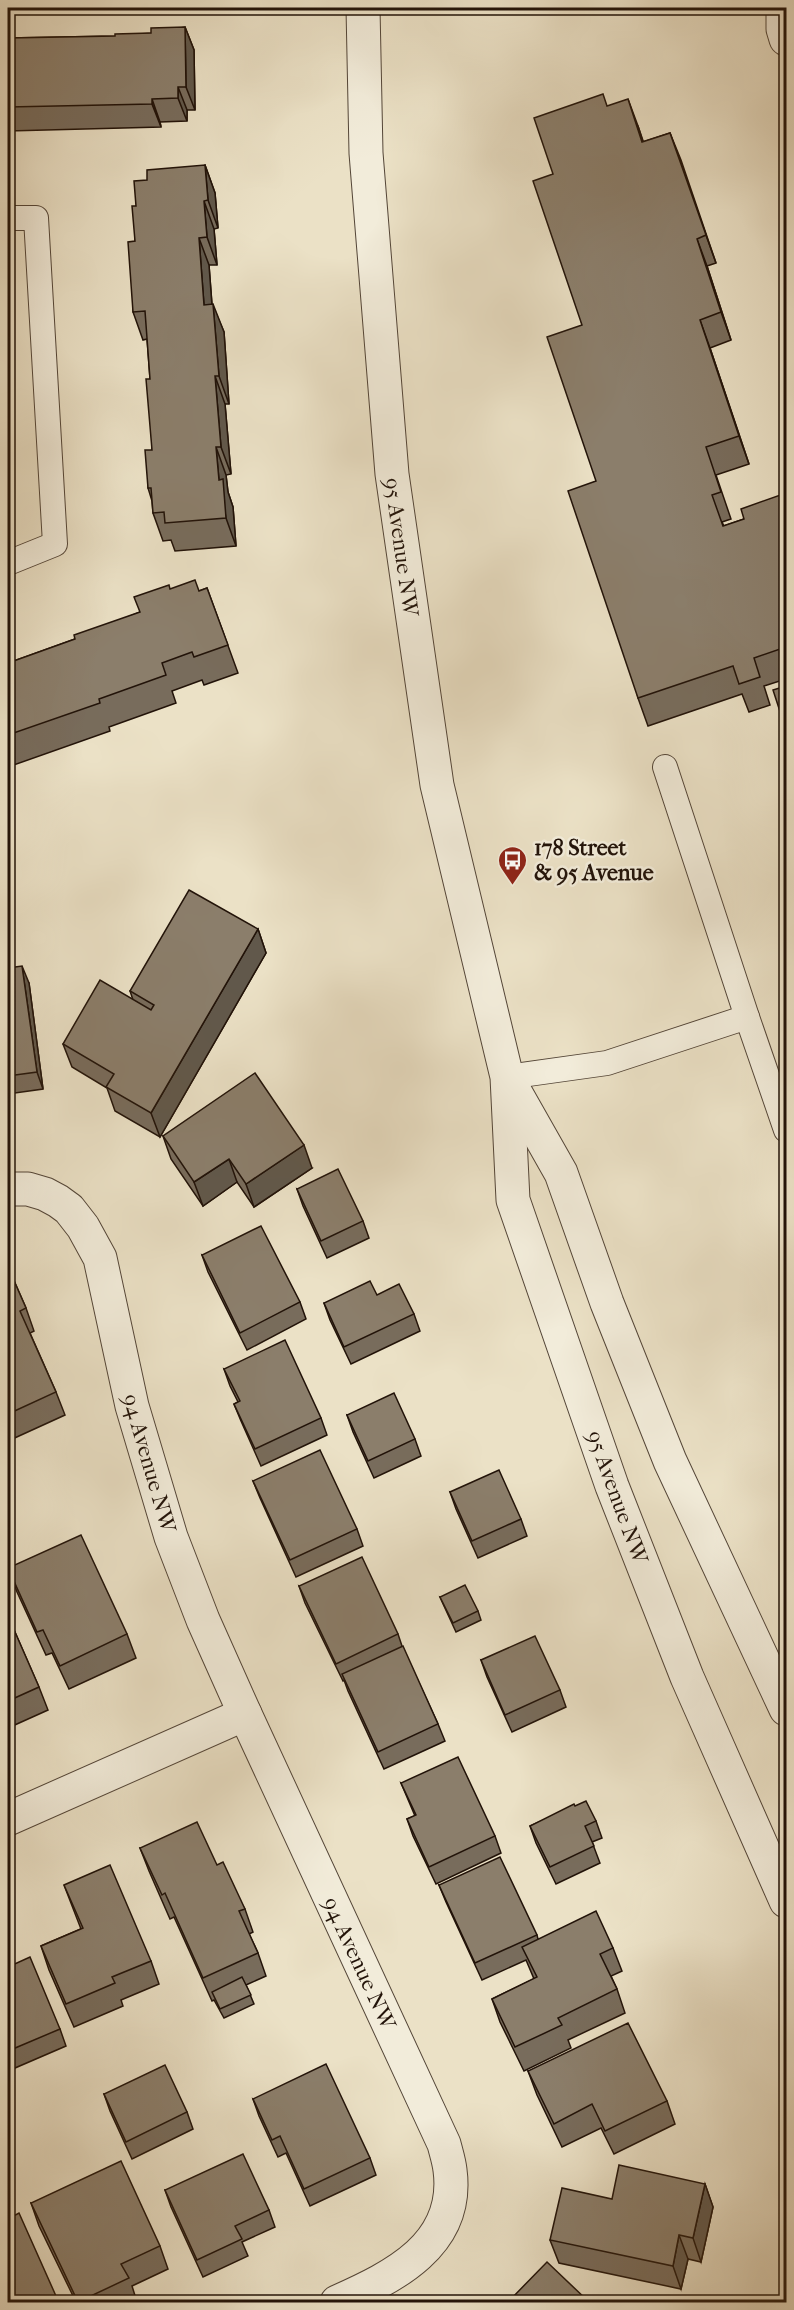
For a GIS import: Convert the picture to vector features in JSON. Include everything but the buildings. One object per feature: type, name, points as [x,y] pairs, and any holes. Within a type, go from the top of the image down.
[{"type":"street","name":"95 Avenue NW","points":[[363,8],[366,153],[392,474],[437,785],[507,1077],[513,1200],[616,1497],[687,1677],[786,1901]]},
{"type":"street","points":[[783,8],[783,29],[786,39]]},
{"type":"street","name":"95 Avenue NW","points":[[507,1077],[561,1173],[607,1303],[670,1461],[786,1709]]},
{"type":"street","name":"94 Avenue NW","points":[[8,1189],[28,1189],[45,1194],[69,1209],[84,1227],[100,1258],[132,1406],[154,1484],[171,1537],[203,1620],[444,2144],[450,2171],[450,2195],[445,2219],[432,2239],[403,2269],[337,2302]]},
{"type":"street","points":[[8,1819],[245,1714]]},
{"type":"lane","points":[[8,218],[36,218],[56,544],[8,563]]},
{"type":"lane","points":[[665,767],[786,1130]]},
{"type":"lane","points":[[507,1077],[607,1062],[747,1017]]},
{"type":"place","name":"178 Street & 95 Avenue","points":[[513,886]]}]
